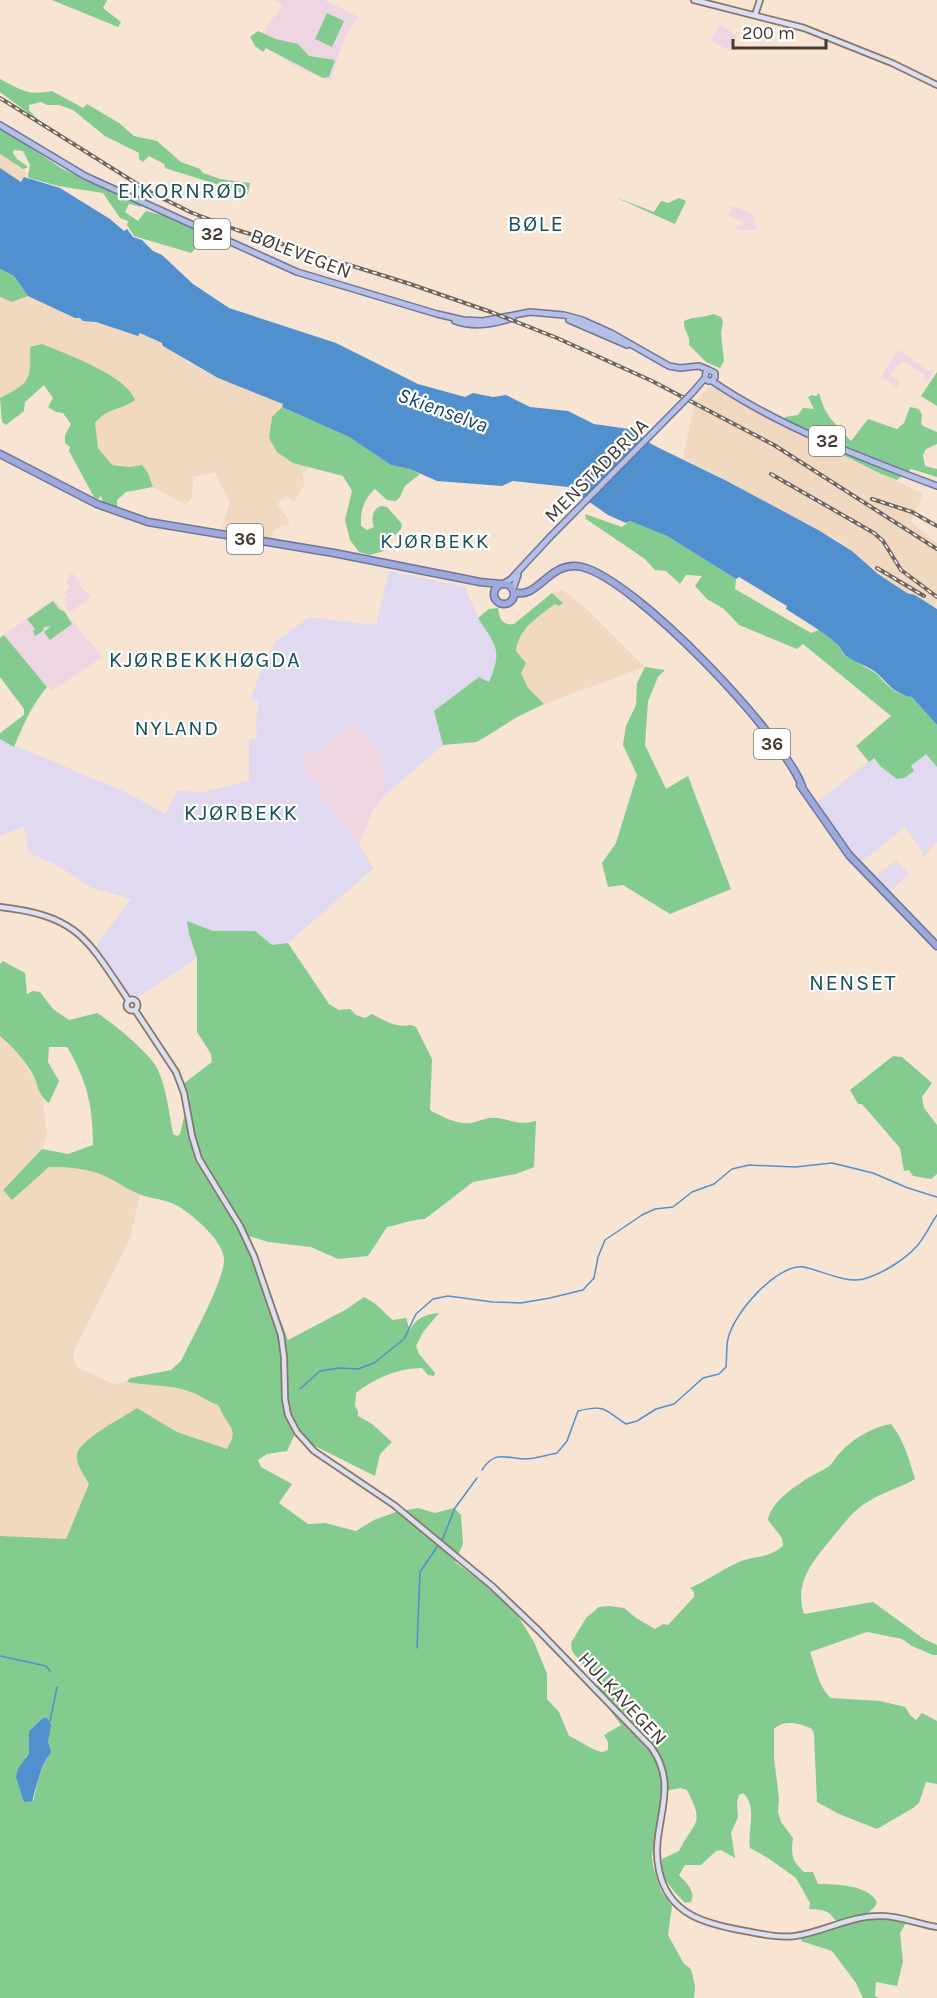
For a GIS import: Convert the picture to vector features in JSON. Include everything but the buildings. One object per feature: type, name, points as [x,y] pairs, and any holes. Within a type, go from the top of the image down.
[{"type":"highway","name":"36","points":[[0,454],[101,510],[140,523],[502,584],[510,586],[521,594],[528,593],[554,572],[565,567],[585,568],[611,581],[687,643],[760,722],[790,763],[826,824],[849,855],[935,944]]},
{"type":"highway","name":"36","points":[[480,582],[494,593],[495,599],[502,604],[529,595],[543,581]]},
{"type":"highway","points":[[494,593],[502,584]]},
{"type":"highway","points":[[513,590],[513,599]]},
{"type":"main road","points":[[693,0],[804,28],[892,63],[937,85]]},
{"type":"main road","points":[[754,15],[760,0]]},
{"type":"main road","name":"BØLEVEGEN","points":[[0,124],[85,177],[297,272],[463,320],[483,321],[530,313],[571,320],[677,368],[692,366]]},
{"type":"main road","name":"32","points":[[692,366],[714,371],[709,378]]},
{"type":"main road","name":"32","points":[[692,366],[744,402],[845,449],[937,488]]},
{"type":"main road","name":"MENSTADBRUA","points":[[502,584],[511,579],[709,378]]},
{"type":"main road","name":"MENSTADBRUA","points":[[513,590],[522,568]]},
{"type":"main road","name":"HULKAVEGEN","points":[[0,907],[44,914],[73,929],[90,945],[129,1001],[137,1002],[138,1006],[135,1010],[176,1072],[184,1093],[199,1160],[240,1226],[254,1256],[282,1342],[285,1399],[293,1426],[303,1440],[423,1528],[513,1605],[651,1747],[660,1760],[665,1780],[657,1852],[659,1872],[669,1894],[683,1910],[711,1924],[775,1936],[801,1935],[853,1920],[879,1916],[895,1917],[937,1927]]},
{"type":"shaded area","points":[[275,0],[324,0],[359,17],[340,50],[331,81],[300,69],[264,47],[262,43],[267,26],[283,5]]},
{"type":"shaded area","points":[[720,24],[737,36],[730,51],[711,40]]},
{"type":"shaded area","points":[[0,153],[27,173],[21,183],[0,168]]},
{"type":"shaded area","points":[[732,206],[753,214],[757,230],[740,230],[732,226],[742,226],[743,221],[728,216]]},
{"type":"shaded area","points":[[28,296],[83,321],[96,322],[138,335],[140,333],[162,343],[189,363],[218,378],[284,404],[280,411],[272,417],[269,438],[293,463],[310,466],[302,473],[305,484],[294,502],[286,496],[277,504],[288,519],[289,525],[283,525],[273,532],[272,541],[221,533],[230,501],[216,472],[193,477],[192,497],[184,504],[153,487],[148,473],[119,464],[112,465],[98,448],[95,423],[112,408],[129,404],[133,394],[116,379],[97,368],[42,344],[30,348],[31,372],[24,385],[0,398],[0,297],[12,302]]},
{"type":"shaded area","points":[[898,350],[929,371],[930,369],[934,371],[928,381],[924,379],[925,375],[902,361],[890,375],[900,381],[897,387],[881,377]]},
{"type":"shaded area","points":[[713,385],[736,401],[923,493],[911,522],[937,543],[937,600],[933,606],[907,593],[853,557],[855,553],[841,542],[749,493],[736,489],[737,485],[683,458],[695,402]]},
{"type":"shaded area","points":[[389,571],[465,587],[478,618],[497,645],[497,664],[489,682],[434,711],[443,745],[385,795],[373,810],[359,845],[374,868],[288,943],[272,945],[255,931],[213,931],[187,921],[197,958],[142,995],[131,997],[97,948],[98,942],[131,899],[90,887],[57,865],[27,852],[24,827],[0,835],[0,739],[125,792],[166,814],[177,791],[204,792],[249,781],[249,739],[257,738],[256,721],[259,701],[251,698],[261,670],[276,641],[309,617],[376,625]]},
{"type":"shaded area","points":[[70,574],[73,574],[81,583],[79,585],[91,597],[70,612],[64,606],[67,603],[64,599],[67,597],[64,593],[70,587],[66,582]]},
{"type":"shaded area","points":[[562,590],[585,607],[645,667],[544,704],[528,688],[521,673],[516,651],[517,642],[532,621],[555,604],[563,603],[552,593]]},
{"type":"shaded area","points":[[54,599],[102,657],[52,691],[28,666],[4,635]]},
{"type":"shaded area","points":[[353,723],[384,760],[380,764],[389,785],[382,790],[385,795],[373,810],[359,845],[301,763],[303,759]]},
{"type":"shaded area","points":[[926,754],[937,767],[937,842],[923,857],[922,851],[905,827],[860,863],[844,845],[815,804],[873,758],[897,779],[904,778],[914,771],[911,767]]},
{"type":"shaded area","points":[[896,860],[909,874],[894,888],[889,889],[876,876]]},
{"type":"shaded area","points":[[0,1036],[17,1050],[34,1078],[42,1098],[47,1133],[42,1149],[3,1189],[12,1200],[49,1167],[77,1168],[106,1176],[140,1195],[130,1238],[73,1352],[74,1362],[78,1367],[113,1384],[153,1383],[189,1391],[218,1405],[233,1426],[233,1435],[227,1449],[178,1432],[137,1408],[83,1443],[77,1462],[89,1484],[66,1539],[0,1536]]},
{"type":"green space","points":[[52,0],[107,0],[103,8],[121,22],[118,27]]},
{"type":"green space","points":[[327,13],[344,21],[332,47],[315,39]]},
{"type":"green space","points":[[258,31],[276,39],[298,44],[309,56],[335,60],[329,77],[323,78],[266,48],[263,52],[255,46],[250,37]]},
{"type":"green space","points":[[0,79],[30,92],[52,91],[83,108],[87,104],[119,123],[134,136],[157,141],[181,162],[200,169],[203,173],[220,179],[250,183],[248,194],[227,190],[216,184],[165,168],[164,164],[149,156],[143,162],[139,159],[139,153],[105,136],[73,110],[59,105],[47,105],[41,102],[29,105],[29,110],[39,121],[0,92]]},
{"type":"green space","points":[[0,127],[61,168],[141,205],[141,207],[129,204],[125,212],[138,221],[146,211],[166,216],[198,231],[195,249],[191,253],[134,236],[127,225],[128,221],[120,218],[103,193],[58,186],[29,178],[30,165],[23,151],[14,150],[13,153],[27,166],[23,169],[0,154]]},
{"type":"green space","points":[[615,197],[654,212],[661,201],[668,203],[679,198],[686,201],[675,224]]},
{"type":"green space","points":[[0,269],[14,276],[28,296],[12,302],[0,297]]},
{"type":"green space","points":[[713,314],[721,317],[723,322],[721,333],[724,361],[720,368],[706,362],[689,345],[684,324],[684,321],[688,319]]},
{"type":"green space","points":[[42,344],[94,366],[120,382],[129,391],[135,400],[110,411],[95,423],[98,448],[112,465],[130,467],[142,465],[153,487],[126,492],[117,500],[117,508],[103,502],[101,496],[98,499],[94,497],[69,451],[70,447],[65,443],[65,435],[71,424],[63,413],[48,407],[53,398],[44,385],[25,402],[24,411],[6,425],[2,422],[0,398],[27,380],[30,367],[30,347]]},
{"type":"green space","points":[[937,372],[937,406],[921,396]]},
{"type":"green space","points":[[819,393],[830,418],[851,441],[868,419],[897,429],[904,423],[910,407],[919,409],[923,426],[937,432],[937,444],[926,449],[923,455],[925,466],[937,469],[937,477],[911,469],[897,480],[782,424],[785,417],[798,415],[803,408],[814,409],[808,397]]},
{"type":"green space","points":[[282,407],[349,437],[391,465],[410,469],[420,474],[405,486],[396,501],[387,500],[375,489],[365,501],[361,526],[367,530],[374,527],[373,515],[381,506],[387,507],[402,524],[401,529],[387,543],[384,551],[370,555],[359,552],[350,540],[345,520],[352,491],[343,476],[293,463],[277,452],[269,438],[272,417]]},
{"type":"green space","points":[[585,514],[622,527],[630,521],[667,536],[736,579],[735,589],[811,633],[819,630],[840,646],[843,654],[877,674],[896,692],[912,697],[937,725],[937,767],[926,754],[911,766],[914,771],[904,778],[897,779],[880,766],[874,758],[869,762],[856,746],[891,716],[803,644],[797,649],[739,625],[724,609],[707,599],[695,586],[702,576],[686,575],[680,584],[666,571],[655,570],[645,559],[586,519]]},
{"type":"green space","points":[[552,593],[563,603],[559,606],[555,604],[530,624],[521,636],[516,651],[526,663],[521,673],[528,688],[544,704],[517,717],[477,742],[443,745],[434,711],[479,677],[489,682],[496,662],[496,648],[478,618],[489,609],[498,608],[502,620],[507,624],[514,624]]},
{"type":"green space","points":[[53,601],[60,610],[64,611],[72,624],[50,640],[44,632],[52,626],[44,627],[43,631],[35,636],[33,631],[35,629],[27,619]]},
{"type":"green space","points":[[4,635],[47,687],[28,716],[14,747],[0,739],[0,733],[24,715],[24,709],[0,677],[0,638]]},
{"type":"green space","points":[[645,667],[665,670],[658,677],[648,701],[645,745],[666,789],[688,776],[731,889],[670,914],[623,885],[608,887],[602,863],[616,843],[637,775],[623,745],[626,726],[636,705],[637,683]]},
{"type":"green space","points":[[187,921],[213,931],[255,931],[272,945],[288,943],[329,1004],[339,1010],[350,1009],[356,1015],[365,1018],[372,1014],[395,1025],[416,1027],[432,1059],[430,1110],[449,1120],[461,1123],[473,1123],[489,1118],[523,1123],[536,1121],[534,1167],[516,1174],[473,1182],[425,1219],[387,1227],[368,1256],[338,1259],[311,1247],[268,1242],[249,1236],[288,1340],[347,1309],[364,1297],[393,1320],[406,1318],[410,1330],[422,1317],[439,1313],[423,1332],[416,1346],[419,1354],[435,1373],[434,1376],[428,1375],[422,1368],[404,1370],[379,1378],[356,1393],[355,1406],[358,1416],[372,1424],[392,1442],[380,1454],[375,1476],[315,1446],[296,1432],[287,1451],[267,1454],[258,1460],[261,1467],[292,1484],[279,1503],[308,1524],[325,1523],[356,1531],[374,1520],[396,1512],[418,1508],[435,1513],[454,1508],[461,1515],[463,1544],[455,1562],[488,1587],[518,1616],[534,1642],[547,1674],[547,1699],[559,1712],[569,1736],[602,1752],[608,1750],[608,1742],[604,1735],[621,1725],[606,1705],[596,1682],[572,1651],[571,1643],[586,1618],[599,1607],[609,1606],[624,1608],[655,1629],[663,1624],[668,1625],[694,1597],[694,1592],[690,1588],[737,1563],[769,1554],[783,1546],[782,1538],[768,1520],[773,1508],[784,1496],[802,1482],[830,1466],[850,1443],[863,1434],[891,1424],[896,1430],[906,1450],[915,1479],[874,1498],[851,1516],[808,1570],[801,1602],[804,1614],[873,1602],[924,1639],[937,1645],[937,1655],[933,1655],[902,1639],[867,1632],[810,1652],[820,1682],[831,1698],[880,1701],[905,1707],[916,1720],[922,1713],[937,1721],[937,1784],[926,1782],[919,1803],[877,1829],[839,1814],[817,1802],[812,1729],[787,1723],[774,1729],[778,1812],[781,1822],[793,1838],[794,1860],[804,1872],[813,1872],[818,1884],[834,1884],[867,1892],[877,1902],[871,1911],[861,1916],[838,1921],[827,1912],[809,1909],[810,1903],[796,1878],[750,1848],[751,1812],[743,1793],[739,1795],[738,1817],[731,1833],[735,1858],[721,1850],[716,1851],[701,1865],[685,1865],[679,1875],[690,1887],[692,1898],[691,1902],[685,1903],[668,1883],[661,1865],[662,1859],[679,1851],[696,1822],[696,1810],[687,1790],[681,1788],[663,1791],[652,1856],[661,1891],[672,1906],[668,1935],[684,1964],[691,1969],[695,1986],[694,1998],[0,1998],[0,1536],[66,1539],[89,1484],[77,1462],[80,1448],[94,1435],[137,1408],[177,1432],[227,1449],[233,1433],[218,1405],[196,1394],[173,1387],[127,1382],[130,1378],[171,1370],[181,1361],[213,1296],[223,1270],[223,1253],[214,1237],[178,1206],[139,1194],[107,1177],[86,1170],[49,1167],[12,1200],[3,1190],[42,1149],[68,1154],[93,1145],[88,1094],[80,1071],[67,1047],[49,1047],[48,1062],[59,1081],[49,1103],[42,1096],[24,1061],[0,1036],[0,964],[3,961],[25,973],[27,994],[33,991],[40,992],[53,1009],[69,1020],[97,1013],[140,1048],[158,1070],[166,1094],[173,1134],[177,1136],[180,1134],[187,1105],[183,1084],[212,1062],[211,1054],[197,1032],[197,958]],"holes":[[[43,1718],[48,1758],[42,1767],[33,1801],[25,1757],[29,1753],[29,1731]]]},
{"type":"green space","points":[[893,1056],[902,1057],[932,1083],[922,1097],[924,1108],[937,1125],[937,1174],[931,1179],[913,1176],[909,1170],[904,1171],[900,1148],[862,1104],[858,1104],[850,1090]]},
{"type":"green space","points":[[881,1918],[906,1923],[900,1933],[903,1961],[897,1986],[876,1982],[875,1996],[879,1998],[863,1998],[856,1983],[832,1951],[801,1941],[802,1937],[854,1921]]},
{"type":"water","name":"Skienselva","points":[[0,168],[21,182],[24,177],[60,188],[110,219],[124,231],[127,229],[133,237],[142,240],[153,251],[162,255],[193,284],[229,308],[336,343],[418,384],[465,397],[473,393],[493,397],[506,395],[530,407],[568,411],[594,424],[629,429],[653,445],[727,481],[820,531],[852,551],[878,574],[937,609],[937,725],[912,697],[897,692],[874,671],[845,655],[837,644],[786,609],[787,606],[739,577],[736,579],[667,536],[608,515],[568,487],[513,481],[502,486],[437,481],[410,469],[391,465],[349,437],[282,407],[283,404],[218,378],[163,346],[162,343],[140,333],[138,336],[96,322],[83,321],[28,296],[14,276],[0,269]]},
{"type":"water","points":[[43,1718],[47,1718],[51,1725],[48,1742],[51,1752],[42,1767],[32,1801],[24,1802],[16,1777],[18,1769],[29,1753],[29,1731]]},
{"type":"waterway","points":[[300,1389],[320,1371],[339,1368],[358,1369],[374,1363],[404,1339],[416,1314],[433,1299],[448,1296],[521,1303],[583,1290],[594,1278],[598,1257],[605,1240],[642,1215],[655,1209],[673,1207],[692,1192],[714,1184],[732,1169],[749,1165],[795,1167],[832,1163],[873,1173],[937,1197]]},
{"type":"waterway","points":[[482,1470],[496,1457],[528,1459],[557,1453],[567,1441],[578,1411],[600,1408],[626,1424],[637,1421],[656,1409],[674,1404],[703,1378],[719,1374],[726,1367],[727,1342],[732,1329],[747,1304],[769,1281],[793,1268],[804,1267],[852,1280],[867,1278],[894,1265],[912,1251],[923,1239],[937,1215]]},
{"type":"waterway","points":[[417,1648],[420,1572],[443,1538],[455,1508],[477,1478]]},
{"type":"waterway","points":[[0,1656],[46,1666],[50,1671]]},
{"type":"waterway","points":[[50,1721],[57,1687]]},
{"type":"railway","points":[[0,98],[150,192],[190,212],[237,230],[491,312],[557,338],[652,381],[774,445],[937,549]]},
{"type":"railway","points":[[771,474],[874,533],[883,541],[901,570],[937,597]]},
{"type":"railway","points":[[872,499],[912,512],[937,526]]},
{"type":"railway","points":[[877,568],[924,596]]},
{"type":"district","name":"EIKORNRØD","points":[[183,190]]},
{"type":"district","name":"BØLE","points":[[536,223]]},
{"type":"district","name":"KJØRBEKK","points":[[435,541]]},
{"type":"district","name":"KJØRBEKKHØGDA","points":[[205,659]]},
{"type":"district","name":"NYLAND","points":[[177,728]]},
{"type":"district","name":"KJØRBEKK","points":[[241,812]]},
{"type":"district","name":"NENSET","points":[[853,982]]}]
